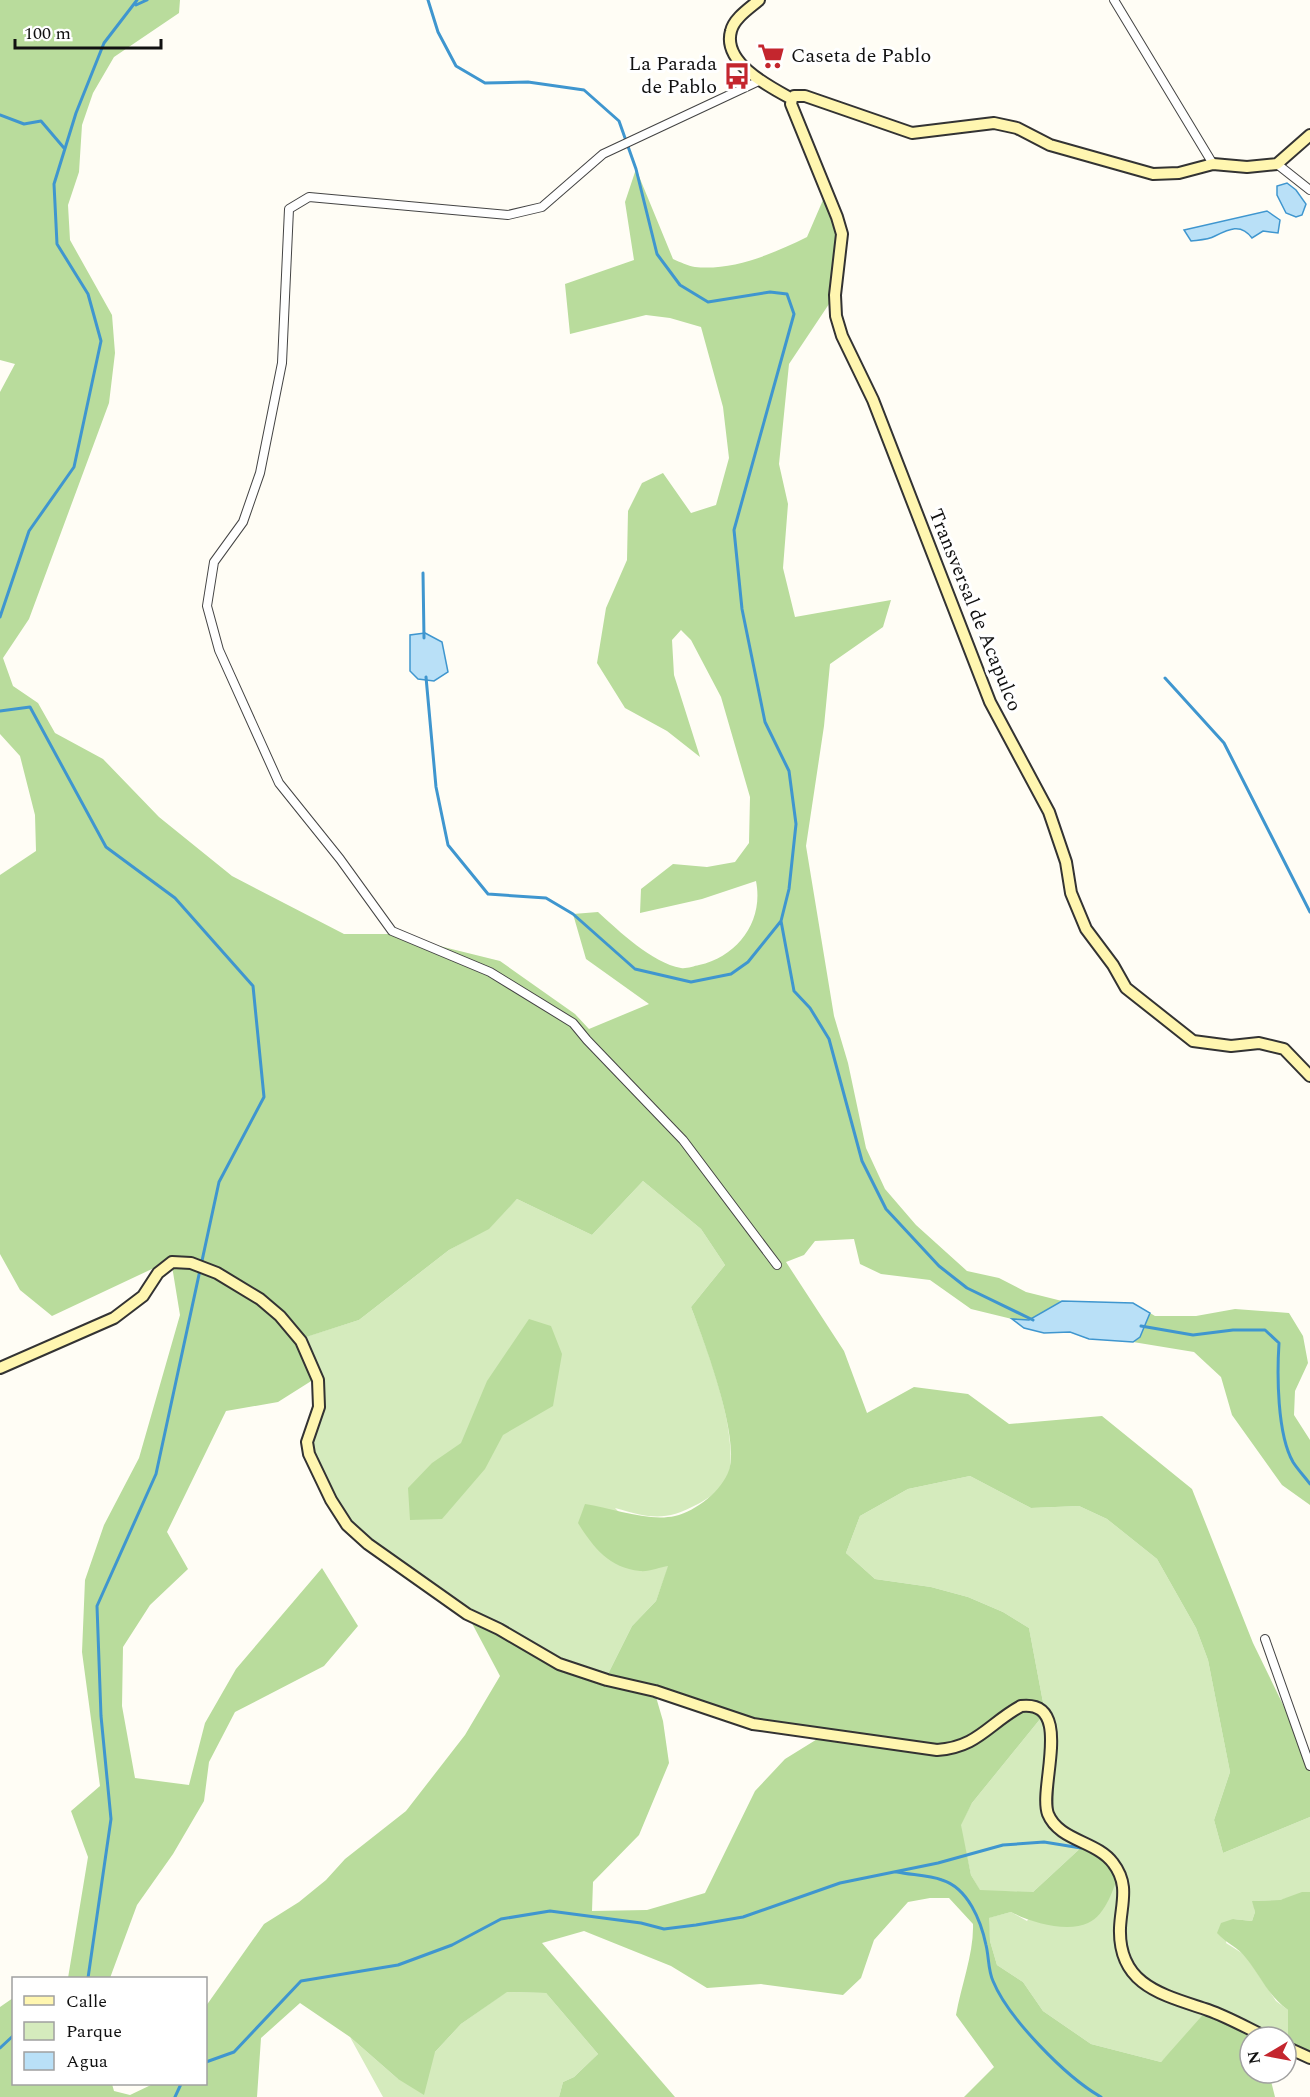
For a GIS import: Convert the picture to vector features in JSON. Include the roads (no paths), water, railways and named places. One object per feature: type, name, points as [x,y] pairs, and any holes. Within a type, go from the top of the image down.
[{"type":"street","points":[[759,0],[736,21],[731,30],[730,42],[735,54],[759,81],[792,99],[800,95],[824,101],[912,133],[994,123],[1017,128],[1050,145],[1153,174],[1179,173],[1213,164],[1247,167],[1277,164],[1310,135]]},
{"type":"street","points":[[1114,0],[1213,164]]},
{"type":"street","points":[[759,81],[603,154],[542,207],[508,215],[309,196],[289,209],[282,363],[267,440],[260,473],[243,522],[214,562],[207,606],[219,650],[279,783],[340,859],[392,931],[490,972],[573,1023],[683,1140],[777,1265]]},
{"type":"street","name":"Transversal de Acapulco","points":[[792,99],[791,104],[842,234],[835,295],[836,316],[842,336],[882,422],[990,702],[1049,812],[1066,862],[1071,893],[1086,929],[1113,965],[1126,988],[1193,1041],[1231,1046],[1259,1043],[1284,1049],[1310,1076]]},
{"type":"street","points":[[1277,164],[1310,190]]},
{"type":"street","points":[[0,1368],[122,1313],[143,1296],[164,1267],[172,1262],[191,1263],[217,1273],[260,1299],[280,1316],[301,1341],[312,1361],[319,1407],[307,1442],[309,1454],[331,1500],[347,1525],[368,1545],[467,1614],[499,1629],[559,1664],[607,1680],[646,1688],[753,1724],[937,1750],[954,1749],[969,1743],[1021,1706],[1037,1708],[1046,1715],[1051,1734],[1045,1800],[1048,1815],[1065,1833],[1112,1861],[1120,1874],[1124,1904],[1120,1929],[1128,1968],[1136,1979],[1172,1999],[1209,2011],[1240,2025]]},
{"type":"street","points":[[1265,1639],[1310,1766]]},
{"type":"water","points":[[1287,183],[1296,190],[1306,204],[1302,215],[1296,217],[1286,213],[1277,195],[1277,186]]},
{"type":"water","points":[[1267,211],[1280,220],[1278,233],[1263,231],[1252,238],[1244,230],[1235,229],[1209,238],[1191,241],[1184,230]]},
{"type":"water","points":[[425,633],[442,642],[448,672],[434,681],[418,679],[410,671],[410,635]]},
{"type":"water","points":[[1062,1301],[1133,1303],[1150,1313],[1140,1337],[1133,1342],[1089,1339],[1070,1332],[1044,1333],[1024,1328],[1012,1319],[1029,1320]]},
{"type":"waterway","points":[[0,617],[29,531],[74,467],[101,341],[88,294],[57,244],[54,184],[76,113],[104,43],[137,0]]},
{"type":"waterway","points":[[136,5],[147,0]]},
{"type":"waterway","points":[[428,0],[438,32],[456,66],[485,83],[528,82],[584,90],[619,121],[636,169],[657,254],[680,285],[708,302],[770,292],[787,294],[794,314],[734,530],[742,609],[765,722],[789,771],[796,824],[789,889],[781,921],[794,991],[810,1008],[829,1039],[862,1161],[886,1209],[939,1266],[967,1288],[1033,1320]]},
{"type":"waterway","points":[[0,115],[24,124],[41,121],[64,148]]},
{"type":"waterway","points":[[423,573],[424,638]]},
{"type":"waterway","points":[[426,677],[436,787],[448,845],[488,894],[546,898],[573,914],[635,969],[691,982],[731,974],[748,962],[781,921]]},
{"type":"waterway","points":[[1165,678],[1224,743],[1310,912]]},
{"type":"waterway","points":[[0,711],[30,707],[106,847],[175,898],[253,986],[264,1097],[219,1182],[156,1474],[97,1606],[101,1716],[111,1819],[88,1977]]},
{"type":"waterway","points":[[1141,1326],[1193,1335],[1233,1330],[1265,1330],[1279,1343],[1278,1387],[1284,1436],[1293,1462],[1310,1484]]},
{"type":"waterway","points":[[207,2062],[234,2052],[301,1981],[398,1965],[452,1945],[501,1919],[550,1911],[641,1923],[664,1929],[743,1917],[840,1883],[938,1863],[1003,1845],[1044,1842],[1081,1848]]},
{"type":"waterway","points":[[897,1872],[942,1880],[959,1890],[977,1916],[986,1945],[993,1981],[1011,2012],[1055,2061],[1071,2076],[1101,2097]]},
{"type":"waterway","points":[[0,2048],[12,2037]]},
{"type":"waterway","points":[[175,2097],[181,2085]]},
{"type":"place","name":"Caseta de Pablo","points":[[771,56]]},
{"type":"place","name":"La Parada de Pablo","points":[[737,76]]}]
